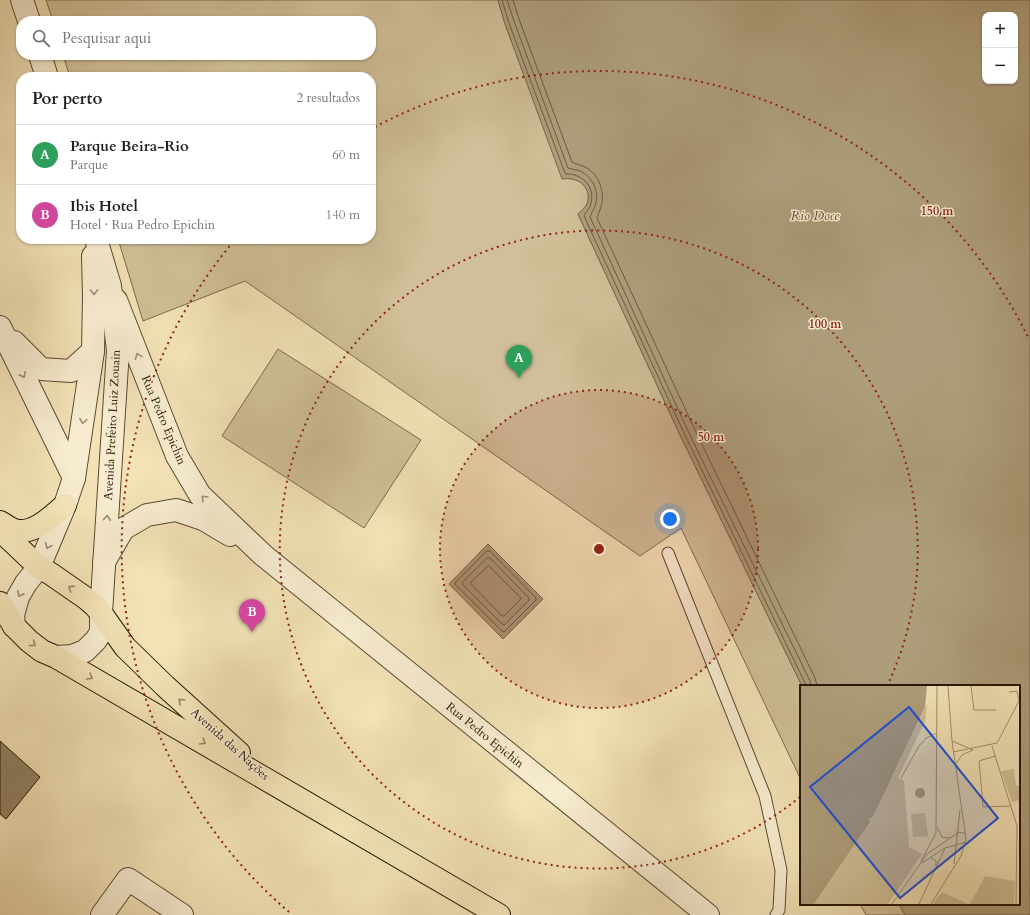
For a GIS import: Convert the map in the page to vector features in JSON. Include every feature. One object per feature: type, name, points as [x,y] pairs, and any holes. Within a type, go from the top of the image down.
[{"type":"main road","points":[[0,522],[14,530],[28,531],[45,522],[65,505]]},
{"type":"main road","name":"Avenida das Nações","points":[[0,530],[39,567],[87,599],[101,613],[125,647],[165,686],[273,783]]},
{"type":"main road","name":"Avenida das Nações","points":[[0,603],[14,626],[42,651],[273,783]]},
{"type":"main road","points":[[273,783],[496,914]]},
{"type":"street","points":[[41,60],[45,72]]},
{"type":"street","name":"Avenida Prefeito Luiz Zouain","points":[[39,567],[65,505],[74,478],[94,351],[94,244]]},
{"type":"street","name":"Avenida Prefeito Luiz Zouain","points":[[96,244],[110,286],[118,350],[101,613]]},
{"type":"street","name":"Rua Pedro Epichin","points":[[110,286],[177,456],[200,495],[263,555],[708,915]]},
{"type":"street","points":[[74,478],[0,327],[40,369],[71,370],[94,351]]},
{"type":"street","name":"Rua Pedro Epichin","points":[[104,562],[123,529],[147,515],[176,510],[203,519],[263,555]]},
{"type":"street","points":[[14,626],[13,615],[18,597],[26,583],[39,567]]},
{"type":"street","points":[[56,658],[72,656],[85,651],[96,640],[101,632],[101,613]]},
{"type":"street","points":[[102,915],[128,879],[182,915]]},
{"type":"lane","points":[[668,553],[765,796],[781,870],[779,910],[776,915]]},
{"type":"shaded area","points":[[46,0],[498,0],[505,24],[563,179],[574,179],[579,181],[588,192],[587,204],[578,214],[680,435],[802,685],[800,685],[800,778],[681,528],[640,556],[245,281],[143,321],[120,244],[376,244],[376,72],[68,72],[65,60],[376,60],[376,16],[51,16]]},
{"type":"shaded area","points":[[278,349],[421,440],[364,528],[222,436]]},
{"type":"shaded area","points":[[861,905],[900,905],[905,915],[866,915]]},
{"type":"water","name":"Rio Doce","points":[[498,0],[1030,0],[1030,915],[905,915],[900,905],[1020,905],[1020,685],[802,685],[680,435],[578,214],[587,204],[588,192],[586,188],[578,181],[562,179],[505,24]]},
{"type":"water","points":[[488,544],[543,599],[503,639],[449,584]]},
{"type":"building","points":[[0,741],[40,777],[6,819],[0,814]]},
{"type":"place","name":"Parque Beira-Rio","points":[[519,378]]},
{"type":"place","name":"Ibis Hotel","points":[[252,632]]}]
